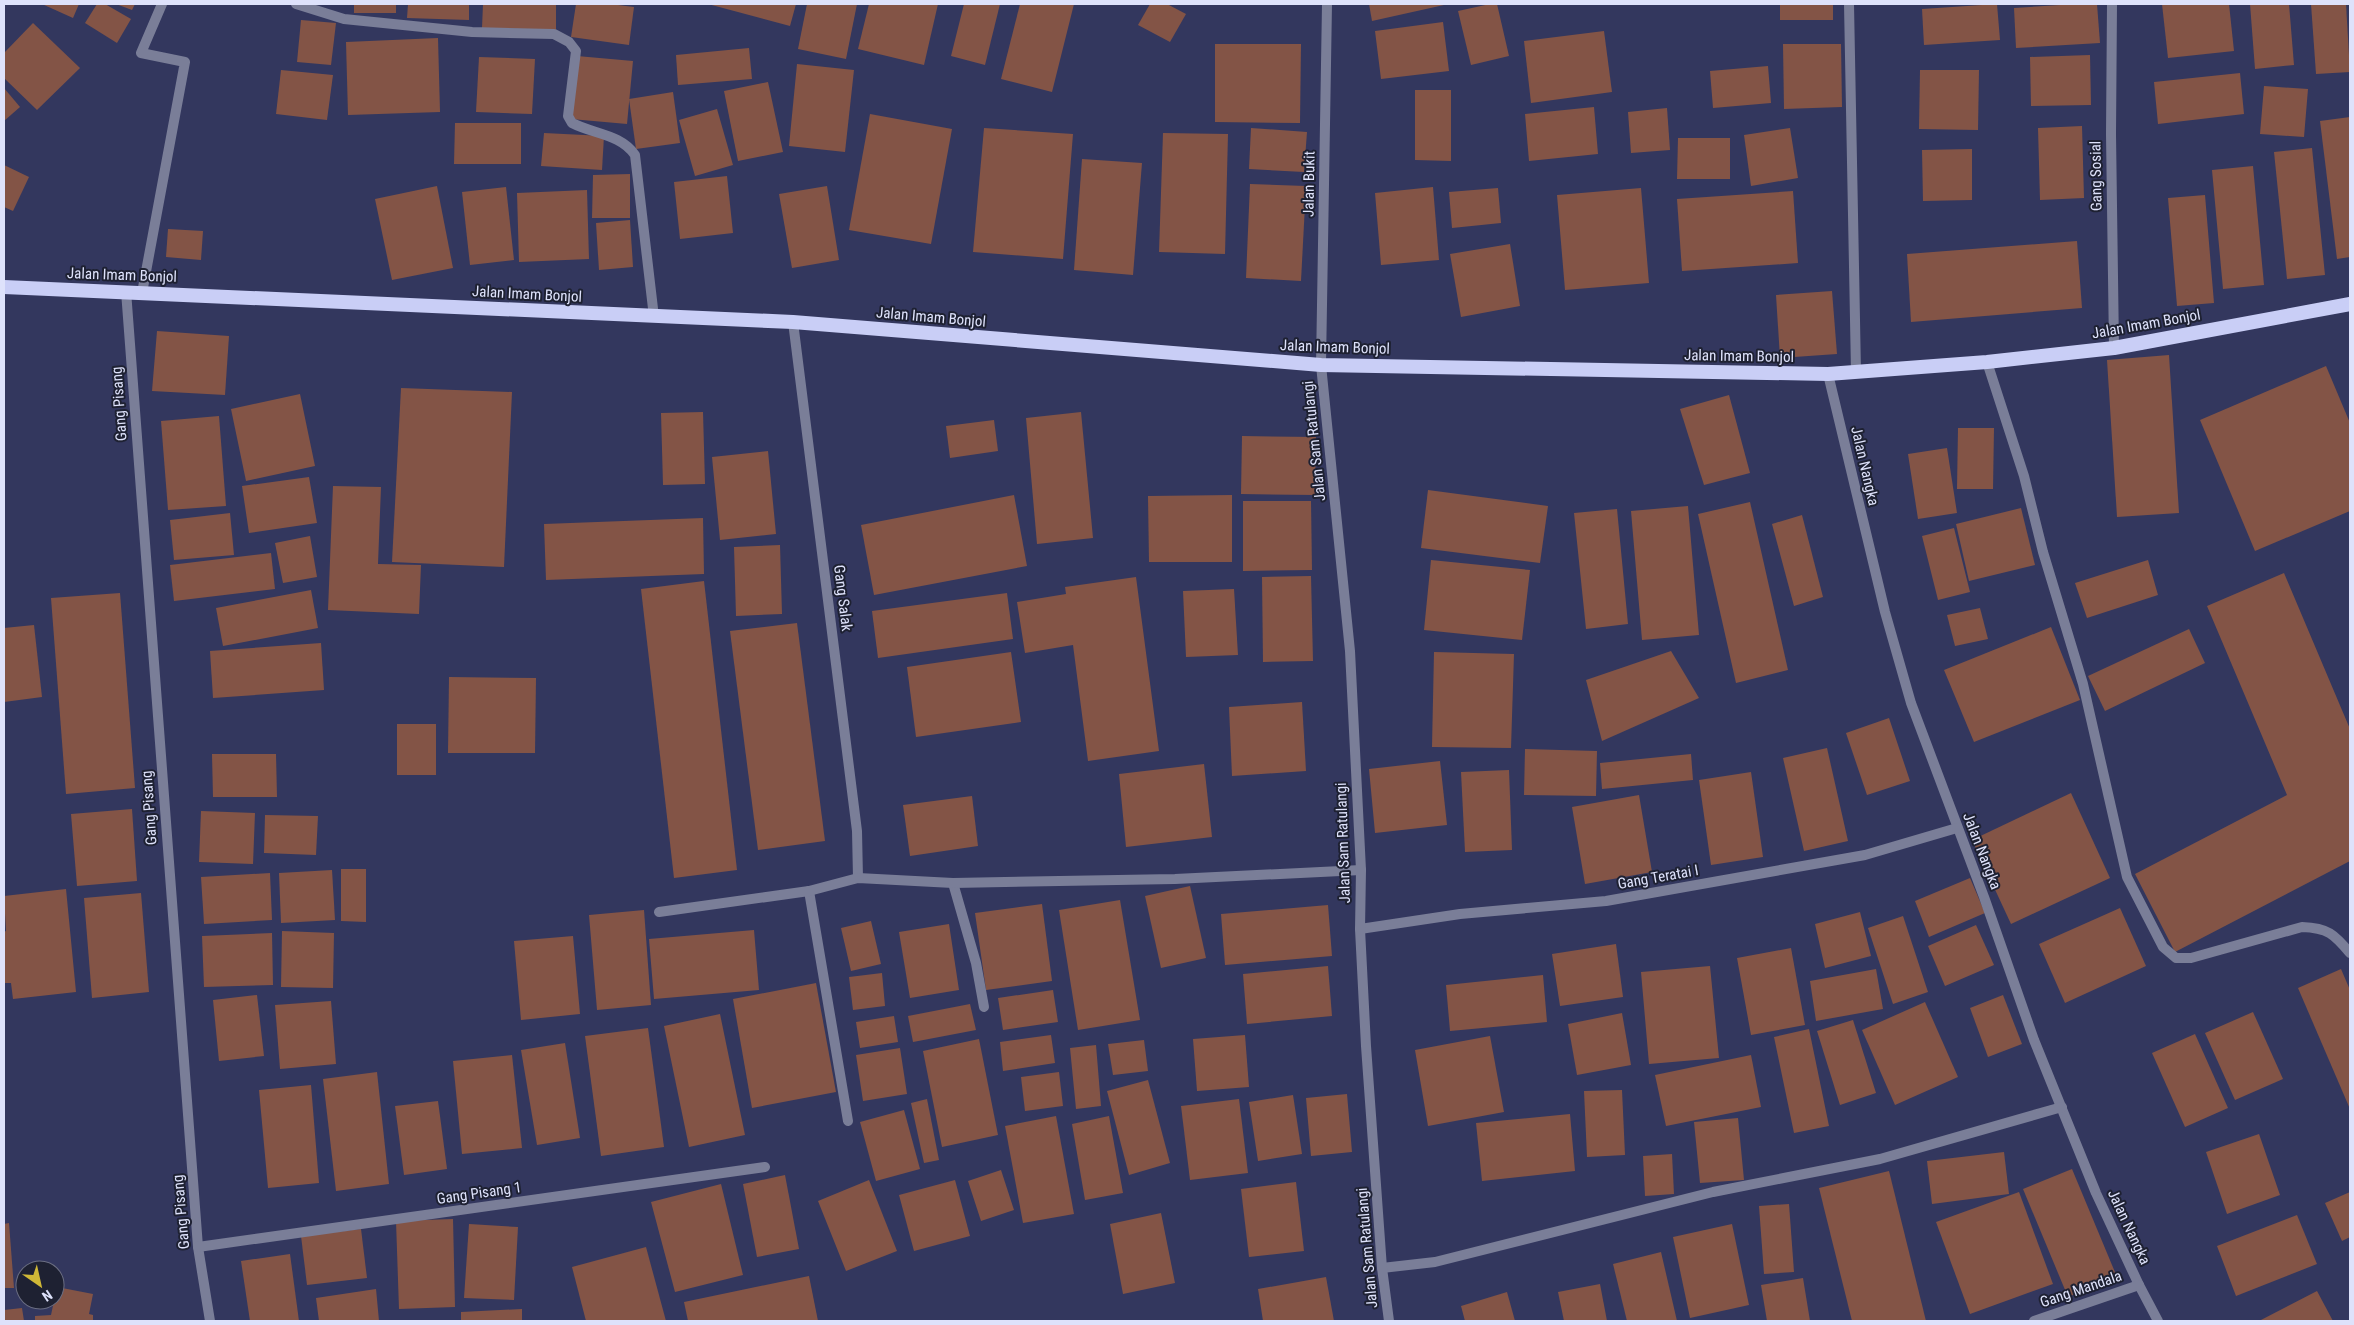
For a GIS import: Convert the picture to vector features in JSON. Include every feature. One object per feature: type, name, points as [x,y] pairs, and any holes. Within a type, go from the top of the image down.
[{"type":"highway","name":"Jalan Imam Bonjol","points":[[4,287],[794,322],[1321,365],[1828,374],[1987,362],[2114,348],[2350,304]]},
{"type":"street","points":[[142,292],[185,62],[141,53],[162,4]]},
{"type":"street","points":[[296,4],[344,19],[472,32],[554,34],[569,42],[576,51],[568,116],[572,123],[619,140],[628,146],[635,155],[654,317]]},
{"type":"street","name":"Jalan Bukit","points":[[1321,365],[1327,4]]},
{"type":"street","points":[[1848,4],[1856,372]]},
{"type":"street","name":"Gang Sosial","points":[[2112,4],[2111,134],[2114,348]]},
{"type":"street","name":"Gang Pisang","points":[[126,291],[198,1247],[210,1321]]},
{"type":"street","name":"Gang Salak","points":[[794,322],[857,831],[858,878]]},
{"type":"street","points":[[1987,362],[2024,476],[2042,552],[2083,684],[2127,877],[2163,947],[2176,958],[2191,958],[2302,927],[2319,927],[2334,935],[2350,953]]},
{"type":"street","name":"Jalan Sam Ratulangi","points":[[1321,365],[1350,651],[1361,870],[1360,929],[1366,1046],[1382,1268],[1390,1321]]},
{"type":"street","name":"Jalan Nangka","points":[[1828,374],[1885,612],[1911,703],[2034,1040],[2096,1193],[2138,1285],[2158,1321]]},
{"type":"street","name":"Gang Teratai I","points":[[1360,929],[1460,914],[1606,901],[1865,854],[1957,828]]},
{"type":"street","points":[[659,912],[809,891],[858,878],[953,883],[1174,879],[1361,870]]},
{"type":"street","points":[[953,883],[976,963],[984,1007]]},
{"type":"street","points":[[809,891],[848,1121]]},
{"type":"street","points":[[1382,1268],[1434,1262],[1712,1192],[1880,1159],[2062,1107]]},
{"type":"street","name":"Gang Pisang 1","points":[[198,1247],[765,1167]]},
{"type":"street","name":"Gang Mandala","points":[[2034,1321],[2138,1285]]},
{"type":"building","points":[[42,4],[79,4],[73,18]]},
{"type":"building","points":[[97,4],[105,4],[131,19],[117,43],[85,23]]},
{"type":"building","points":[[116,4],[135,4],[132,10]]},
{"type":"building","points":[[354,4],[396,4],[396,13],[354,13]]},
{"type":"building","points":[[408,4],[469,4],[469,20],[407,18]]},
{"type":"building","points":[[483,4],[556,4],[556,30],[482,28]]},
{"type":"building","points":[[576,4],[610,4],[634,7],[629,45],[571,37]]},
{"type":"building","points":[[708,4],[796,4],[790,26]]},
{"type":"building","points":[[807,4],[857,4],[846,59],[798,49]]},
{"type":"building","points":[[869,4],[938,4],[924,65],[858,49]]},
{"type":"building","points":[[964,4],[1000,4],[985,65],[951,56]]},
{"type":"building","points":[[1020,4],[1074,4],[1052,92],[1001,79]]},
{"type":"building","points":[[1150,4],[1167,4],[1186,14],[1170,42],[1138,25]]},
{"type":"building","points":[[1369,4],[1444,4],[1444,5],[1372,21]]},
{"type":"building","points":[[1497,4],[1509,56],[1471,65],[1458,11]]},
{"type":"building","points":[[1780,4],[1833,4],[1833,20],[1780,20]]},
{"type":"building","points":[[1997,4],[2000,40],[1924,45],[1922,9]]},
{"type":"building","points":[[2097,4],[2100,43],[2016,48],[2014,8]]},
{"type":"building","points":[[2162,4],[2229,4],[2234,51],[2168,58]]},
{"type":"building","points":[[2250,4],[2289,4],[2294,65],[2255,69]]},
{"type":"building","points":[[2311,4],[2346,4],[2350,72],[2316,74]]},
{"type":"building","points":[[301,20],[336,23],[331,65],[297,62]]},
{"type":"building","points":[[1443,22],[1449,71],[1381,79],[1375,31]]},
{"type":"building","points":[[33,23],[80,68],[37,110],[4,78],[4,53]]},
{"type":"building","points":[[1604,31],[1612,92],[1531,103],[1524,41]]},
{"type":"building","points":[[438,38],[440,112],[348,115],[346,42]]},
{"type":"building","points":[[1215,44],[1301,44],[1300,123],[1215,122]]},
{"type":"building","points":[[1783,44],[1841,44],[1842,107],[1784,109]]},
{"type":"building","points":[[749,48],[752,79],[678,85],[676,55]]},
{"type":"building","points":[[2090,55],[2091,105],[2031,106],[2030,57]]},
{"type":"building","points":[[577,56],[633,61],[627,124],[571,119]]},
{"type":"building","points":[[479,57],[535,59],[532,114],[476,112]]},
{"type":"building","points":[[797,64],[854,70],[845,152],[789,146]]},
{"type":"building","points":[[1768,66],[1771,103],[1713,108],[1710,71]]},
{"type":"building","points":[[281,70],[333,75],[327,120],[276,114]]},
{"type":"building","points":[[1920,70],[1979,70],[1978,130],[1919,129]]},
{"type":"building","points":[[2240,73],[2244,114],[2158,124],[2154,82]]},
{"type":"building","points":[[768,82],[783,152],[738,161],[724,91]]},
{"type":"building","points":[[2264,86],[2308,89],[2304,137],[2260,134]]},
{"type":"building","points":[[4,88],[20,107],[4,121]]},
{"type":"building","points":[[1415,90],[1451,90],[1451,161],[1415,160]]},
{"type":"building","points":[[673,92],[680,143],[636,149],[629,99]]},
{"type":"building","points":[[1594,107],[1598,154],[1529,161],[1525,114]]},
{"type":"building","points":[[1667,108],[1670,150],[1631,153],[1628,112]]},
{"type":"building","points":[[717,109],[733,165],[695,176],[679,120]]},
{"type":"building","points":[[870,114],[952,129],[931,244],[849,230]]},
{"type":"building","points":[[2350,117],[2350,257],[2337,259],[2320,121]]},
{"type":"building","points":[[455,123],[521,123],[521,164],[454,164]]},
{"type":"building","points":[[2082,126],[2084,198],[2040,200],[2038,128]]},
{"type":"building","points":[[984,128],[1073,134],[1063,259],[973,252]]},
{"type":"building","points":[[1251,128],[1307,132],[1304,172],[1249,169]]},
{"type":"building","points":[[1790,128],[1798,178],[1751,186],[1744,135]]},
{"type":"building","points":[[544,133],[604,136],[602,170],[541,166]]},
{"type":"building","points":[[1163,133],[1228,134],[1225,254],[1159,252]]},
{"type":"building","points":[[1678,138],[1730,138],[1730,179],[1677,179]]},
{"type":"building","points":[[2312,148],[2325,275],[2287,279],[2274,152]]},
{"type":"building","points":[[1972,149],[1972,200],[1923,201],[1922,150]]},
{"type":"building","points":[[1082,159],[1142,163],[1133,275],[1074,270]]},
{"type":"building","points":[[4,165],[29,177],[13,211],[4,207]]},
{"type":"building","points":[[2253,166],[2264,285],[2223,289],[2212,170]]},
{"type":"building","points":[[630,174],[630,218],[592,218],[593,175]]},
{"type":"building","points":[[727,176],[733,233],[680,239],[674,182]]},
{"type":"building","points":[[1250,184],[1306,186],[1301,281],[1246,278]]},
{"type":"building","points":[[437,186],[453,268],[392,280],[375,199]]},
{"type":"building","points":[[827,186],[839,260],[792,268],[779,194]]},
{"type":"building","points":[[506,187],[514,260],[470,265],[462,192]]},
{"type":"building","points":[[1433,187],[1439,260],[1381,265],[1375,193]]},
{"type":"building","points":[[1498,188],[1501,223],[1452,228],[1449,192]]},
{"type":"building","points":[[1641,188],[1649,283],[1565,290],[1557,195]]},
{"type":"building","points":[[587,190],[589,259],[519,262],[517,193]]},
{"type":"building","points":[[1793,191],[1798,263],[1682,271],[1677,199]]},
{"type":"building","points":[[2205,195],[2214,303],[2177,306],[2168,198]]},
{"type":"building","points":[[630,220],[633,267],[599,270],[596,223]]},
{"type":"building","points":[[168,229],[203,231],[201,260],[166,257]]},
{"type":"building","points":[[2077,241],[2082,308],[1911,322],[1907,254]]},
{"type":"building","points":[[1510,244],[1520,306],[1461,317],[1450,254]]},
{"type":"building","points":[[1832,291],[1837,354],[1780,358],[1776,295]]},
{"type":"building","points":[[157,331],[229,336],[225,395],[152,391]]},
{"type":"building","points":[[2169,355],[2179,513],[2117,517],[2107,360]]},
{"type":"building","points":[[2326,366],[2350,423],[2350,511],[2255,551],[2200,420]]},
{"type":"building","points":[[401,388],[512,392],[504,567],[392,562]]},
{"type":"building","points":[[300,394],[315,466],[246,481],[231,409]]},
{"type":"building","points":[[1729,395],[1750,473],[1704,485],[1680,409]]},
{"type":"building","points":[[703,412],[705,484],[663,485],[661,413]]},
{"type":"building","points":[[1081,412],[1093,538],[1037,544],[1026,418]]},
{"type":"building","points":[[219,416],[226,506],[168,510],[161,421]]},
{"type":"building","points":[[994,420],[998,451],[950,458],[946,426]]},
{"type":"building","points":[[1958,428],[1994,428],[1993,489],[1957,489]]},
{"type":"building","points":[[1242,436],[1316,437],[1315,495],[1241,494]]},
{"type":"building","points":[[1947,448],[1957,513],[1918,519],[1908,454]]},
{"type":"building","points":[[768,451],[776,534],[720,540],[712,457]]},
{"type":"building","points":[[309,477],[317,523],[249,533],[242,486]]},
{"type":"building","points":[[333,486],[381,487],[378,564],[421,565],[419,614],[328,610]]},
{"type":"building","points":[[1428,490],[1548,506],[1540,563],[1421,548]]},
{"type":"building","points":[[1014,495],[1027,566],[874,595],[861,525]]},
{"type":"building","points":[[1232,495],[1232,562],[1149,562],[1148,496]]},
{"type":"building","points":[[1243,501],[1311,501],[1312,570],[1243,571]]},
{"type":"building","points":[[1750,502],[1788,670],[1736,683],[1698,514]]},
{"type":"building","points":[[1688,506],[1699,635],[1642,640],[1631,511]]},
{"type":"building","points":[[2021,508],[2035,565],[1969,581],[1956,524]]},
{"type":"building","points":[[1617,509],[1628,624],[1586,629],[1574,513]]},
{"type":"building","points":[[230,513],[234,555],[174,560],[170,520]]},
{"type":"building","points":[[1802,515],[1823,597],[1794,606],[1772,524]]},
{"type":"building","points":[[703,518],[704,574],[546,580],[544,524]]},
{"type":"building","points":[[1954,528],[1970,592],[1938,600],[1922,536]]},
{"type":"building","points":[[310,536],[317,577],[283,583],[275,543]]},
{"type":"building","points":[[780,545],[782,614],[736,616],[734,547]]},
{"type":"building","points":[[271,553],[275,589],[174,601],[170,565]]},
{"type":"building","points":[[1431,560],[1530,570],[1522,640],[1424,630]]},
{"type":"building","points":[[2148,560],[2158,595],[2087,618],[2075,583]]},
{"type":"building","points":[[2284,573],[2350,729],[2350,861],[2175,952],[2135,874],[2287,795],[2207,606]]},
{"type":"building","points":[[1311,576],[1313,661],[1263,662],[1262,577]]},
{"type":"building","points":[[1136,577],[1159,751],[1088,761],[1073,645],[1025,653],[1017,602],[1066,594],[1065,587]]},
{"type":"building","points":[[704,581],[737,870],[674,878],[641,589]]},
{"type":"building","points":[[1234,589],[1238,655],[1186,657],[1183,591]]},
{"type":"building","points":[[311,590],[318,628],[223,646],[216,608]]},
{"type":"building","points":[[120,593],[135,788],[66,794],[51,598]]},
{"type":"building","points":[[1007,593],[1013,639],[878,658],[872,611]]},
{"type":"building","points":[[1980,608],[1988,639],[1955,646],[1947,615]]},
{"type":"building","points":[[797,623],[825,841],[758,850],[730,631]]},
{"type":"building","points":[[34,625],[42,697],[4,702],[4,628]]},
{"type":"building","points":[[2051,627],[2080,700],[1974,742],[1944,670]]},
{"type":"building","points":[[2189,629],[2205,663],[2105,711],[2088,676]]},
{"type":"building","points":[[321,643],[324,690],[213,698],[210,651]]},
{"type":"building","points":[[1671,651],[1699,698],[1602,741],[1586,680]]},
{"type":"building","points":[[1011,652],[1021,722],[916,737],[907,667]]},
{"type":"building","points":[[1434,652],[1514,654],[1511,748],[1432,747]]},
{"type":"building","points":[[449,677],[536,678],[535,753],[448,753]]},
{"type":"building","points":[[1302,702],[1306,771],[1232,776],[1229,707]]},
{"type":"building","points":[[1889,718],[1910,781],[1867,795],[1846,733]]},
{"type":"building","points":[[397,724],[436,724],[436,775],[397,775]]},
{"type":"building","points":[[1827,748],[1848,841],[1804,851],[1783,758]]},
{"type":"building","points":[[1525,749],[1597,751],[1596,796],[1524,795]]},
{"type":"building","points":[[212,754],[276,754],[277,797],[213,797]]},
{"type":"building","points":[[1691,754],[1693,780],[1602,789],[1600,763]]},
{"type":"building","points":[[1440,761],[1447,825],[1375,833],[1369,769]]},
{"type":"building","points":[[1204,764],[1212,837],[1126,847],[1119,774]]},
{"type":"building","points":[[1509,770],[1512,850],[1465,852],[1461,772]]},
{"type":"building","points":[[1751,772],[1763,857],[1711,865],[1699,780]]},
{"type":"building","points":[[2071,793],[2110,878],[2011,924],[1972,840]]},
{"type":"building","points":[[1639,795],[1652,872],[1585,884],[1572,807]]},
{"type":"building","points":[[972,796],[978,846],[910,856],[903,805]]},
{"type":"building","points":[[132,809],[137,881],[77,886],[71,814]]},
{"type":"building","points":[[201,811],[255,813],[253,864],[199,862]]},
{"type":"building","points":[[265,815],[318,816],[316,855],[264,853]]},
{"type":"building","points":[[341,869],[366,869],[366,922],[341,921]]},
{"type":"building","points":[[332,870],[335,920],[281,923],[279,873]]},
{"type":"building","points":[[270,873],[272,920],[204,924],[201,877]]},
{"type":"building","points":[[1970,878],[1985,913],[1929,937],[1915,901]]},
{"type":"building","points":[[1190,886],[1206,958],[1161,968],[1145,896]]},
{"type":"building","points":[[66,889],[76,992],[13,999],[11,983],[4,983],[4,932],[6,931],[4,896]]},
{"type":"building","points":[[141,893],[149,992],[92,998],[84,898]]},
{"type":"building","points":[[1120,900],[1140,1020],[1078,1030],[1059,910]]},
{"type":"building","points":[[1042,904],[1052,981],[986,990],[975,913]]},
{"type":"building","points":[[1328,905],[1332,956],[1225,965],[1221,914]]},
{"type":"building","points":[[2120,908],[2146,966],[2065,1003],[2039,944]]},
{"type":"building","points":[[644,910],[651,1005],[597,1010],[589,915]]},
{"type":"building","points":[[1860,912],[1871,956],[1825,968],[1815,924]]},
{"type":"building","points":[[1903,916],[1928,992],[1893,1004],[1868,928]]},
{"type":"building","points":[[871,921],[881,964],[851,971],[841,928]]},
{"type":"building","points":[[949,924],[959,990],[910,998],[899,932]]},
{"type":"building","points":[[1976,925],[1994,965],[1945,986],[1928,946]]},
{"type":"building","points":[[754,930],[759,990],[654,999],[649,939]]},
{"type":"building","points":[[282,931],[334,933],[333,988],[281,987]]},
{"type":"building","points":[[272,933],[273,985],[204,987],[202,936]]},
{"type":"building","points":[[573,936],[580,1014],[521,1020],[514,941]]},
{"type":"building","points":[[1616,944],[1623,997],[1560,1006],[1552,954]]},
{"type":"building","points":[[1791,948],[1805,1025],[1751,1035],[1737,958]]},
{"type":"building","points":[[1328,966],[1332,1016],[1247,1024],[1243,974]]},
{"type":"building","points":[[1710,966],[1719,1058],[1649,1064],[1641,972]]},
{"type":"building","points":[[1876,969],[1883,1009],[1816,1021],[1810,981]]},
{"type":"building","points":[[2341,969],[2350,990],[2350,1109],[2298,988]]},
{"type":"building","points":[[882,973],[885,1006],[853,1010],[849,977]]},
{"type":"building","points":[[1543,975],[1547,1022],[1450,1031],[1446,985]]},
{"type":"building","points":[[816,983],[836,1092],[752,1108],[733,999]]},
{"type":"building","points":[[1053,990],[1058,1022],[1003,1030],[998,998]]},
{"type":"building","points":[[257,995],[264,1056],[219,1061],[213,1000]]},
{"type":"building","points":[[2003,995],[2022,1044],[1988,1057],[1970,1008]]},
{"type":"building","points":[[331,1001],[336,1064],[280,1069],[275,1005]]},
{"type":"building","points":[[1925,1002],[1958,1077],[1895,1105],[1862,1030]]},
{"type":"building","points":[[970,1004],[976,1030],[913,1042],[908,1016]]},
{"type":"building","points":[[2253,1012],[2283,1079],[2235,1100],[2205,1033]]},
{"type":"building","points":[[1622,1013],[1631,1065],[1577,1075],[1568,1024]]},
{"type":"building","points":[[720,1014],[745,1135],[689,1147],[664,1026]]},
{"type":"building","points":[[894,1016],[898,1042],[860,1048],[856,1022]]},
{"type":"building","points":[[1853,1020],[1876,1093],[1840,1105],[1817,1031]]},
{"type":"building","points":[[648,1028],[664,1147],[601,1156],[585,1036]]},
{"type":"building","points":[[1809,1029],[1829,1126],[1794,1133],[1774,1037]]},
{"type":"building","points":[[2195,1034],[2228,1108],[2185,1127],[2152,1053]]},
{"type":"building","points":[[1051,1035],[1055,1063],[1003,1071],[1000,1042]]},
{"type":"building","points":[[1245,1035],[1249,1087],[1197,1091],[1193,1039]]},
{"type":"building","points":[[1490,1036],[1504,1112],[1428,1126],[1415,1050]]},
{"type":"building","points":[[979,1039],[998,1135],[942,1147],[923,1051]]},
{"type":"building","points":[[1144,1040],[1148,1071],[1113,1075],[1108,1044]]},
{"type":"building","points":[[565,1043],[580,1138],[537,1145],[521,1050]]},
{"type":"building","points":[[1096,1045],[1101,1106],[1076,1109],[1070,1048]]},
{"type":"building","points":[[900,1048],[907,1094],[863,1101],[856,1055]]},
{"type":"building","points":[[512,1055],[522,1148],[462,1154],[453,1061]]},
{"type":"building","points":[[1751,1055],[1761,1107],[1666,1126],[1655,1075]]},
{"type":"building","points":[[377,1072],[389,1184],[336,1191],[323,1079]]},
{"type":"building","points":[[1059,1072],[1063,1106],[1025,1111],[1021,1077]]},
{"type":"building","points":[[1148,1080],[1170,1163],[1129,1175],[1107,1091]]},
{"type":"building","points":[[311,1085],[319,1183],[268,1188],[259,1090]]},
{"type":"building","points":[[1622,1090],[1625,1155],[1587,1157],[1584,1091]]},
{"type":"building","points":[[1347,1094],[1352,1152],[1311,1156],[1306,1098]]},
{"type":"building","points":[[1293,1095],[1302,1154],[1258,1161],[1249,1102]]},
{"type":"building","points":[[927,1099],[939,1160],[924,1163],[911,1103]]},
{"type":"building","points":[[1239,1099],[1248,1173],[1190,1180],[1181,1106]]},
{"type":"building","points":[[438,1101],[447,1169],[404,1175],[395,1106]]},
{"type":"building","points":[[904,1110],[920,1169],[876,1181],[860,1122]]},
{"type":"building","points":[[1570,1114],[1575,1171],[1482,1181],[1476,1123]]},
{"type":"building","points":[[1056,1116],[1074,1214],[1023,1223],[1005,1126]]},
{"type":"building","points":[[1109,1116],[1123,1193],[1085,1200],[1072,1124]]},
{"type":"building","points":[[1738,1118],[1744,1180],[1700,1183],[1694,1122]]},
{"type":"building","points":[[2259,1134],[2280,1195],[2227,1214],[2206,1152]]},
{"type":"building","points":[[2004,1152],[2009,1194],[1932,1204],[1927,1161]]},
{"type":"building","points":[[1672,1154],[1674,1194],[1645,1196],[1643,1156]]},
{"type":"building","points":[[2072,1169],[2117,1277],[2068,1297],[2023,1189]]},
{"type":"building","points":[[1001,1170],[1014,1210],[981,1221],[968,1181]]},
{"type":"building","points":[[1889,1171],[1926,1321],[1852,1321],[1819,1188]]},
{"type":"building","points":[[785,1175],[799,1249],[757,1257],[743,1184]]},
{"type":"building","points":[[869,1180],[897,1251],[846,1271],[818,1201]]},
{"type":"building","points":[[955,1180],[970,1236],[914,1251],[899,1195]]},
{"type":"building","points":[[1296,1182],[1304,1251],[1249,1257],[1241,1189]]},
{"type":"building","points":[[721,1184],[743,1275],[675,1292],[651,1202]]},
{"type":"building","points":[[2019,1192],[2053,1284],[1970,1314],[1936,1222]]},
{"type":"building","points":[[2350,1192],[2350,1237],[2342,1241],[2325,1203]]},
{"type":"building","points":[[1789,1204],[1794,1272],[1764,1274],[1759,1206]]},
{"type":"building","points":[[1161,1213],[1175,1283],[1123,1294],[1110,1224]]},
{"type":"building","points":[[2297,1215],[2317,1264],[2236,1296],[2217,1246]]},
{"type":"building","points":[[453,1219],[455,1307],[399,1309],[396,1221]]},
{"type":"building","points":[[9,1223],[14,1288],[4,1288],[4,1224]]},
{"type":"building","points":[[469,1224],[518,1227],[514,1300],[464,1298]]},
{"type":"building","points":[[1732,1224],[1749,1305],[1690,1318],[1673,1237]]},
{"type":"building","points":[[361,1229],[367,1278],[307,1285],[301,1236]]},
{"type":"building","points":[[646,1247],[666,1321],[586,1321],[572,1267]]},
{"type":"building","points":[[1661,1252],[1677,1321],[1627,1321],[1613,1264]]},
{"type":"building","points":[[290,1254],[299,1321],[250,1321],[241,1261]]},
{"type":"building","points":[[809,1276],[818,1321],[688,1321],[684,1302]]},
{"type":"building","points":[[1326,1277],[1334,1321],[1263,1321],[1258,1289]]},
{"type":"building","points":[[1803,1278],[1810,1321],[1767,1321],[1761,1285]]},
{"type":"building","points":[[1600,1284],[1607,1321],[1564,1321],[1558,1292]]},
{"type":"building","points":[[65,1289],[93,1294],[89,1314],[93,1315],[93,1321],[35,1321],[35,1316],[51,1315],[52,1310],[65,1310]]},
{"type":"building","points":[[376,1289],[379,1321],[319,1321],[316,1298]]},
{"type":"building","points":[[2317,1291],[2333,1321],[2259,1321]]},
{"type":"building","points":[[1507,1292],[1515,1321],[1465,1321],[1461,1306]]},
{"type":"building","points":[[522,1309],[522,1321],[461,1321],[461,1312]]},
{"type":"building","points":[[4,1310],[22,1310],[24,1321],[4,1321]]}]
